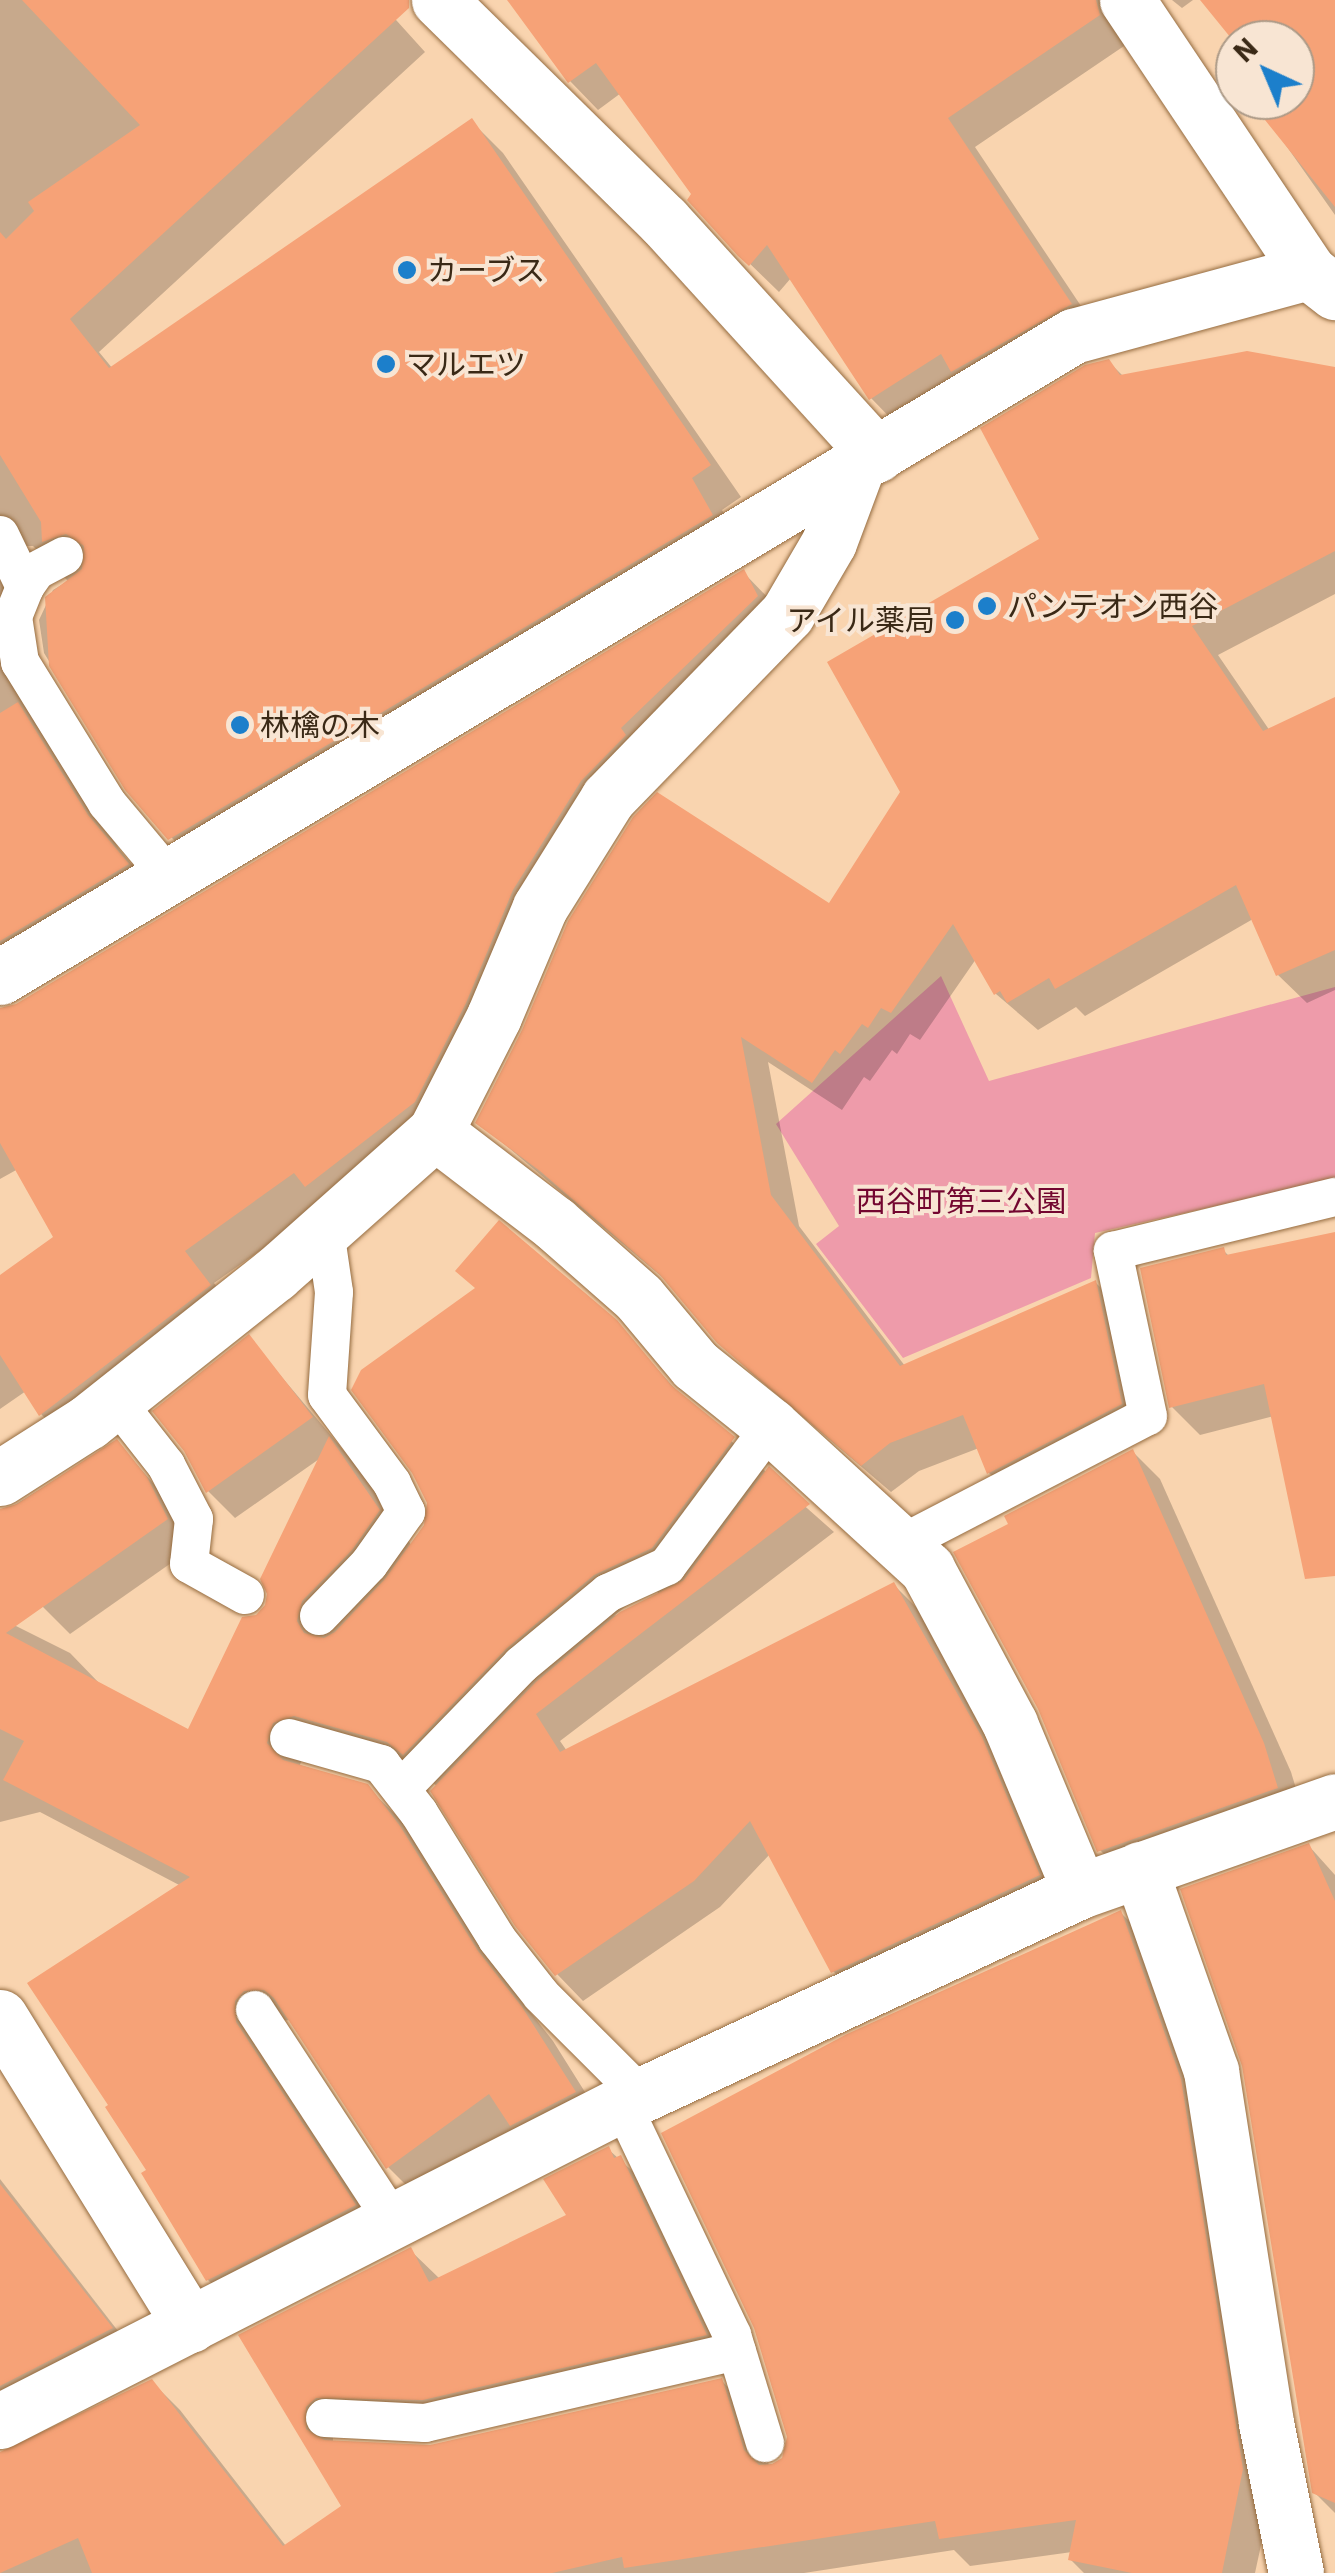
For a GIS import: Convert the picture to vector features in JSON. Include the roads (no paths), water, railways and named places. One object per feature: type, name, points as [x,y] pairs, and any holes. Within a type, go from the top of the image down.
[{"type":"street","points":[[439,0],[664,221],[867,461]]},
{"type":"street","points":[[0,977],[1073,336],[1322,282],[1128,0]]},
{"type":"street","points":[[0,1478],[115,1400],[325,1230],[435,1132],[494,1016],[540,907],[608,798],[787,614],[829,542],[867,461]]},
{"type":"street","points":[[435,1132],[568,1236],[639,1298],[695,1366],[771,1426],[927,1569],[1001,1706],[1080,1891]]},
{"type":"street","points":[[0,2422],[631,2100],[1080,1891],[1335,1801]]},
{"type":"street","points":[[1140,1868],[1211,2071],[1266,2424],[1296,2573]]},
{"type":"street","points":[[0,2016],[190,2324]]},
{"type":"lane","points":[[0,536],[25,586]]},
{"type":"lane","points":[[64,556],[36,572],[25,586],[12,617],[20,662],[106,803],[169,877]]},
{"type":"lane","points":[[899,1545],[1148,1416],[1113,1251],[1335,1197]]},
{"type":"lane","points":[[319,1616],[369,1564],[406,1512],[392,1484],[327,1395],[334,1292],[325,1230]]},
{"type":"lane","points":[[115,1400],[166,1465],[194,1519],[189,1564],[246,1595]]},
{"type":"lane","points":[[401,1789],[536,1653],[608,1593],[667,1566],[771,1426]]},
{"type":"lane","points":[[289,1738],[382,1764],[497,1939],[631,2100],[737,2351],[766,2443]]},
{"type":"lane","points":[[255,2010],[393,2221]]},
{"type":"lane","points":[[325,2418],[426,2422],[737,2351]]},
{"type":"place","name":"カーブス","points":[[407,270]]},
{"type":"place","name":"マルエツ","points":[[386,364]]},
{"type":"place","name":"パンテオン西谷","points":[[987,606]]},
{"type":"place","name":"アイル薬局","points":[[955,620]]},
{"type":"place","name":"林檎の木","points":[[240,725]]},
{"type":"park label","name":"西谷町第三公園","points":[[961,1201]]}]
